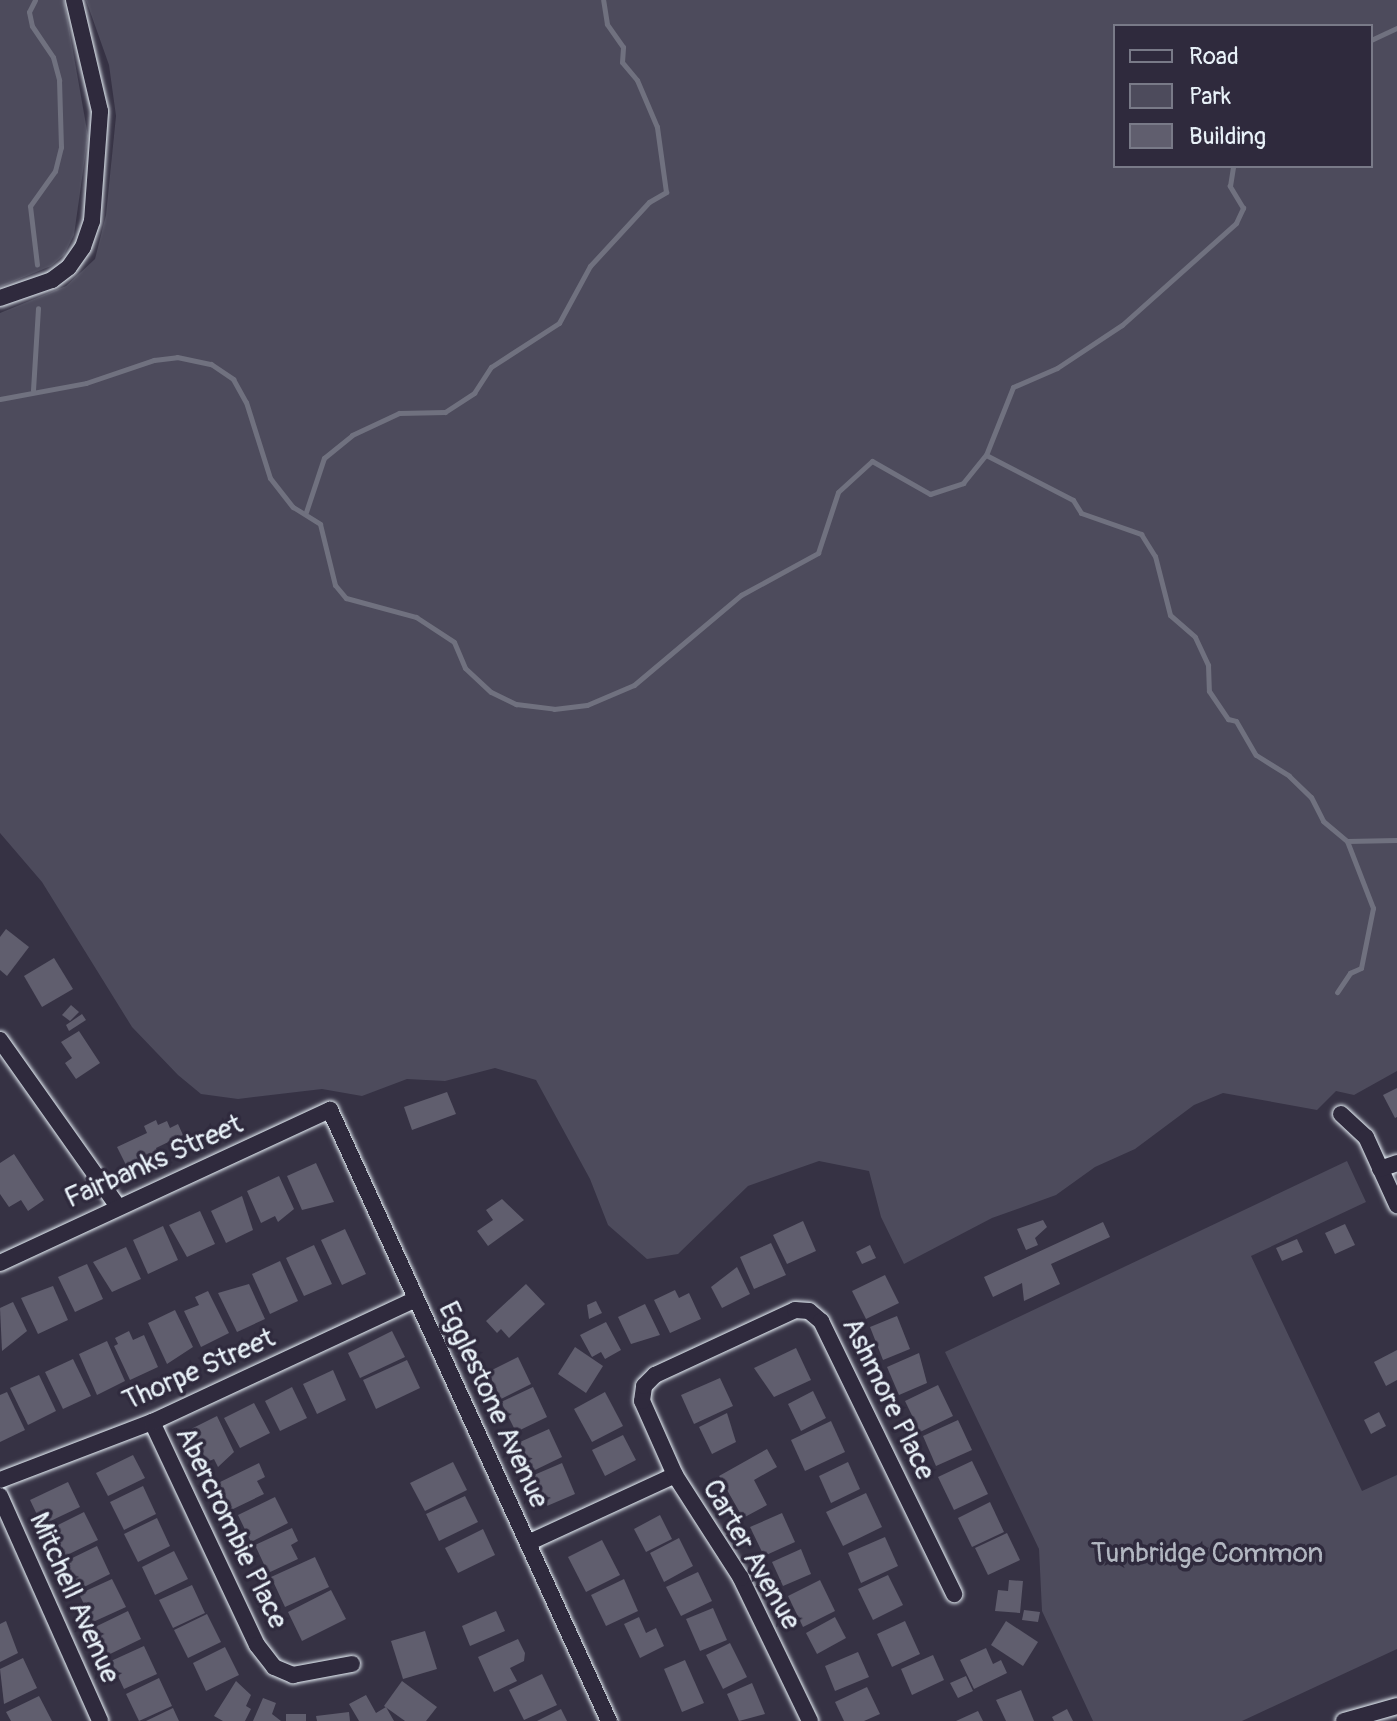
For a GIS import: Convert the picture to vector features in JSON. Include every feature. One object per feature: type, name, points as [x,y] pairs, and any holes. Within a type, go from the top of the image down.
[{"type":"street","points":[[0,298],[40,285],[69,267],[83,247],[92,221],[100,111],[74,0]]},
{"type":"street","points":[[0,1040],[117,1205]]},
{"type":"street","name":"Fairbanks Street","points":[[0,1263],[117,1205],[330,1110]]},
{"type":"street","name":"Egglestone Avenue","points":[[330,1110],[609,1721]]},
{"type":"street","points":[[1341,1114],[1366,1137],[1397,1205]]},
{"type":"street","points":[[1380,1169],[1397,1163]]},
{"type":"street","name":"Thorpe Street","points":[[0,1480],[152,1422],[416,1299]]},
{"type":"street","name":"Ashmore Place","points":[[675,1475],[642,1401],[644,1386],[655,1375],[795,1310],[809,1311],[821,1321],[954,1594]]},
{"type":"street","name":"Abercrombie Place","points":[[152,1422],[257,1645],[274,1667],[293,1675],[352,1664]]},
{"type":"street","name":"Carter Avenue","points":[[528,1543],[675,1475],[741,1578],[810,1721]]},
{"type":"street","name":"Mitchell Avenue","points":[[0,1496],[100,1721]]},
{"type":"street","points":[[1344,1721],[1397,1706]]},
{"type":"green space","points":[[0,0],[64,0],[88,136],[74,235],[64,255],[51,266],[0,287]]},
{"type":"green space","points":[[86,0],[1397,0],[1397,1071],[1354,1095],[1336,1091],[1317,1110],[1223,1093],[1194,1105],[1135,1149],[1095,1167],[1056,1195],[992,1218],[904,1264],[881,1217],[869,1171],[819,1161],[748,1186],[678,1254],[647,1259],[608,1225],[590,1179],[536,1080],[495,1068],[445,1081],[407,1079],[362,1096],[322,1089],[238,1099],[201,1094],[132,1027],[42,882],[0,833],[0,313],[66,286],[95,259],[106,215],[116,116],[109,65]]},
{"type":"green space","name":"Tunbridge Common","points":[[1347,1161],[1366,1202],[1251,1256],[1362,1491],[1397,1475],[1397,1649],[1242,1721],[1093,1721],[1042,1611],[1039,1549],[945,1352]]},
{"type":"building","points":[[6,929],[29,947],[7,976],[0,970],[0,937]]},
{"type":"building","points":[[54,958],[73,989],[42,1007],[24,976]]},
{"type":"building","points":[[71,1005],[79,1012],[70,1021],[62,1015]]},
{"type":"building","points":[[82,1014],[86,1020],[69,1031],[66,1025]]},
{"type":"building","points":[[79,1031],[100,1063],[76,1079],[65,1063],[72,1058],[61,1042]]},
{"type":"building","points":[[1397,1088],[1397,1117],[1395,1118],[1383,1095]]},
{"type":"building","points":[[447,1092],[456,1114],[412,1130],[404,1107]]},
{"type":"building","points":[[156,1120],[158,1125],[167,1121],[170,1128],[178,1124],[183,1135],[156,1148],[159,1155],[128,1169],[117,1147],[147,1133],[144,1126]]},
{"type":"building","points":[[14,1154],[44,1200],[28,1211],[21,1200],[9,1207],[0,1194],[0,1163]]},
{"type":"building","points":[[316,1163],[334,1202],[302,1210],[287,1176]]},
{"type":"building","points":[[279,1176],[294,1209],[278,1222],[275,1216],[261,1223],[247,1191]]},
{"type":"building","points":[[242,1196],[253,1230],[226,1243],[211,1211]]},
{"type":"building","points":[[502,1199],[524,1220],[488,1246],[477,1231],[493,1220],[486,1210]]},
{"type":"building","points":[[200,1211],[215,1244],[187,1257],[169,1225]]},
{"type":"building","points":[[1043,1220],[1047,1227],[1035,1238],[1038,1245],[1026,1250],[1017,1229]]},
{"type":"building","points":[[803,1221],[816,1251],[787,1264],[773,1235]]},
{"type":"building","points":[[1103,1222],[1110,1237],[1051,1264],[1060,1284],[1024,1301],[1022,1283],[993,1297],[984,1277]]},
{"type":"building","points":[[1345,1224],[1355,1245],[1335,1254],[1325,1233]]},
{"type":"building","points":[[163,1226],[178,1260],[148,1274],[133,1240]]},
{"type":"building","points":[[345,1229],[366,1274],[342,1285],[321,1240]]},
{"type":"building","points":[[1297,1239],[1303,1252],[1282,1261],[1276,1248]]},
{"type":"building","points":[[771,1243],[786,1275],[754,1289],[740,1257]]},
{"type":"building","points":[[314,1245],[332,1284],[304,1296],[286,1258]]},
{"type":"building","points":[[870,1245],[876,1258],[862,1264],[856,1252]]},
{"type":"building","points":[[126,1247],[141,1279],[112,1292],[93,1262]]},
{"type":"building","points":[[280,1261],[298,1301],[270,1314],[252,1274]]},
{"type":"building","points":[[87,1264],[103,1299],[75,1312],[58,1277]]},
{"type":"building","points":[[737,1267],[750,1294],[722,1308],[711,1287]]},
{"type":"building","points":[[885,1275],[899,1303],[866,1319],[852,1291]]},
{"type":"building","points":[[249,1284],[265,1319],[237,1332],[218,1293]]},
{"type":"building","points":[[526,1284],[545,1304],[509,1338],[501,1329],[497,1333],[486,1321]]},
{"type":"building","points":[[53,1286],[68,1320],[38,1334],[21,1298]]},
{"type":"building","points":[[675,1290],[679,1298],[689,1293],[701,1319],[670,1333],[654,1300]]},
{"type":"building","points":[[208,1291],[229,1333],[201,1347],[184,1311],[199,1305],[195,1297]]},
{"type":"building","points":[[596,1301],[602,1313],[589,1319],[587,1305]]},
{"type":"building","points":[[13,1302],[27,1331],[2,1351],[0,1308]]},
{"type":"building","points":[[645,1304],[660,1335],[631,1344],[618,1317]]},
{"type":"building","points":[[175,1310],[193,1347],[167,1364],[148,1323]]},
{"type":"building","points":[[897,1316],[910,1349],[883,1360],[870,1327]]},
{"type":"building","points":[[606,1322],[621,1350],[605,1359],[601,1352],[592,1357],[580,1335]]},
{"type":"building","points":[[129,1331],[133,1340],[144,1335],[158,1367],[130,1380],[114,1346],[118,1344],[115,1338]]},
{"type":"building","points":[[392,1331],[405,1357],[360,1378],[348,1353]]},
{"type":"building","points":[[107,1341],[125,1381],[97,1395],[79,1354]]},
{"type":"building","points":[[575,1347],[603,1366],[586,1393],[558,1374]]},
{"type":"building","points":[[796,1348],[811,1380],[774,1397],[754,1368]]},
{"type":"building","points":[[1397,1350],[1397,1380],[1386,1386],[1374,1362]]},
{"type":"building","points":[[919,1353],[927,1383],[899,1395],[887,1367]]},
{"type":"building","points":[[518,1357],[531,1384],[501,1399],[488,1372]]},
{"type":"building","points":[[73,1359],[91,1396],[63,1409],[45,1372]]},
{"type":"building","points":[[407,1360],[420,1388],[376,1409],[363,1380]]},
{"type":"building","points":[[333,1370],[346,1400],[317,1414],[303,1384]]},
{"type":"building","points":[[39,1375],[56,1411],[28,1425],[10,1388]]},
{"type":"building","points":[[720,1378],[733,1406],[694,1424],[681,1395]]},
{"type":"building","points":[[938,1385],[953,1416],[920,1432],[905,1401]]},
{"type":"building","points":[[292,1387],[307,1418],[280,1431],[265,1401]]},
{"type":"building","points":[[533,1387],[547,1417],[516,1432],[501,1402]]},
{"type":"building","points":[[813,1391],[826,1418],[801,1431],[788,1404]]},
{"type":"building","points":[[7,1392],[25,1430],[0,1442],[0,1395]]},
{"type":"building","points":[[605,1392],[623,1426],[592,1442],[574,1409]]},
{"type":"building","points":[[254,1403],[270,1433],[240,1448],[224,1418]]},
{"type":"building","points":[[1379,1412],[1386,1426],[1371,1434],[1364,1420]]},
{"type":"building","points":[[727,1413],[736,1442],[712,1454],[699,1427]]},
{"type":"building","points":[[217,1416],[234,1452],[218,1467],[214,1459],[207,1462],[191,1429]]},
{"type":"building","points":[[958,1420],[972,1450],[936,1466],[923,1436]]},
{"type":"building","points":[[831,1421],[845,1452],[805,1471],[791,1440]]},
{"type":"building","points":[[549,1429],[562,1457],[533,1471],[520,1442]]},
{"type":"building","points":[[623,1435],[636,1460],[605,1476],[592,1450]]},
{"type":"building","points":[[767,1449],[777,1467],[754,1480],[767,1505],[743,1518],[719,1476]]},
{"type":"building","points":[[133,1455],[145,1478],[108,1496],[96,1473]]},
{"type":"building","points":[[972,1461],[988,1494],[954,1510],[938,1477]]},
{"type":"building","points":[[453,1462],[467,1490],[425,1511],[410,1483]]},
{"type":"building","points":[[848,1462],[860,1489],[831,1503],[819,1476]]},
{"type":"building","points":[[259,1463],[265,1477],[257,1481],[264,1494],[231,1510],[218,1483]]},
{"type":"building","points":[[562,1463],[575,1494],[547,1506],[534,1475]]},
{"type":"building","points":[[68,1482],[80,1507],[42,1525],[30,1500]]},
{"type":"building","points":[[143,1486],[156,1514],[124,1530],[110,1502]]},
{"type":"building","points":[[866,1493],[882,1527],[843,1546],[826,1512]]},
{"type":"building","points":[[465,1496],[478,1522],[439,1541],[426,1514]]},
{"type":"building","points":[[275,1497],[288,1523],[251,1542],[238,1515]]},
{"type":"building","points":[[990,1502],[1004,1532],[972,1547],[958,1518]]},
{"type":"building","points":[[84,1512],[98,1540],[65,1556],[52,1528]]},
{"type":"building","points":[[782,1513],[795,1542],[764,1556],[750,1527]]},
{"type":"building","points":[[660,1515],[672,1539],[646,1552],[634,1529]]},
{"type":"building","points":[[157,1518],[170,1546],[138,1562],[124,1534]]},
{"type":"building","points":[[292,1528],[298,1541],[291,1545],[298,1559],[268,1573],[255,1545]]},
{"type":"building","points":[[483,1529],[495,1555],[458,1573],[445,1548]]},
{"type":"building","points":[[1007,1533],[1020,1560],[988,1575],[975,1548]]},
{"type":"building","points":[[885,1537],[898,1566],[861,1583],[848,1553]]},
{"type":"building","points":[[679,1538],[693,1566],[664,1582],[650,1553]]},
{"type":"building","points":[[602,1540],[620,1575],[586,1592],[568,1557]]},
{"type":"building","points":[[97,1546],[110,1574],[78,1590],[64,1562]]},
{"type":"building","points":[[801,1549],[811,1574],[783,1586],[772,1562]]},
{"type":"building","points":[[174,1551],[188,1579],[155,1595],[142,1567]]},
{"type":"building","points":[[315,1557],[329,1587],[285,1607],[271,1577]]},
{"type":"building","points":[[698,1572],[712,1601],[681,1616],[666,1587]]},
{"type":"building","points":[[888,1575],[903,1605],[873,1620],[858,1589]]},
{"type":"building","points":[[112,1579],[126,1607],[93,1622],[79,1594]]},
{"type":"building","points":[[624,1579],[638,1611],[606,1626],[591,1595]]},
{"type":"building","points":[[820,1580],[835,1611],[803,1627],[788,1596]]},
{"type":"building","points":[[1009,1580],[1023,1581],[1020,1613],[995,1611],[998,1590],[1008,1591]]},
{"type":"building","points":[[192,1585],[205,1613],[173,1628],[159,1600]]},
{"type":"building","points":[[331,1590],[346,1619],[302,1641],[288,1612]]},
{"type":"building","points":[[713,1608],[727,1640],[700,1651],[686,1619]]},
{"type":"building","points":[[1024,1610],[1040,1612],[1038,1622],[1022,1620]]},
{"type":"building","points":[[128,1611],[141,1639],[108,1655],[95,1627]]},
{"type":"building","points":[[496,1611],[505,1631],[470,1646],[462,1626]]},
{"type":"building","points":[[207,1614],[221,1642],[188,1658],[174,1630]]},
{"type":"building","points":[[639,1617],[646,1633],[656,1628],[664,1646],[640,1658],[624,1624]]},
{"type":"building","points":[[835,1617],[846,1638],[817,1654],[806,1633]]},
{"type":"building","points":[[6,1621],[18,1653],[0,1662],[0,1624]]},
{"type":"building","points":[[905,1621],[920,1654],[892,1667],[877,1634]]},
{"type":"building","points":[[1006,1621],[1038,1642],[1023,1666],[991,1645]]},
{"type":"building","points":[[425,1631],[437,1669],[403,1679],[391,1641]]},
{"type":"building","points":[[518,1639],[525,1653],[524,1661],[510,1668],[517,1681],[494,1692],[478,1657]]},
{"type":"building","points":[[730,1643],[747,1677],[723,1689],[706,1655]]},
{"type":"building","points":[[144,1646],[157,1674],[124,1689],[111,1661]]},
{"type":"building","points":[[225,1647],[239,1675],[206,1691],[193,1663]]},
{"type":"building","points":[[986,1648],[993,1664],[1001,1660],[1007,1673],[974,1689],[960,1660]]},
{"type":"building","points":[[858,1652],[869,1677],[835,1691],[825,1666]]},
{"type":"building","points":[[933,1655],[944,1680],[912,1695],[901,1669]]},
{"type":"building","points":[[23,1658],[37,1688],[4,1704],[0,1669]]},
{"type":"building","points":[[685,1660],[704,1703],[682,1712],[664,1669]]},
{"type":"building","points":[[542,1674],[557,1705],[524,1720],[509,1690]]},
{"type":"building","points":[[966,1676],[973,1691],[958,1698],[950,1683]]},
{"type":"building","points":[[159,1678],[172,1706],[139,1721],[126,1694]]},
{"type":"building","points":[[236,1681],[251,1695],[246,1706],[251,1709],[245,1721],[223,1721],[214,1716]]},
{"type":"building","points":[[402,1681],[437,1707],[426,1721],[405,1721],[384,1706]]},
{"type":"building","points":[[752,1683],[765,1714],[739,1721],[727,1694]]},
{"type":"building","points":[[867,1687],[880,1714],[864,1721],[844,1721],[835,1702]]},
{"type":"building","points":[[1021,1690],[1034,1721],[1006,1721],[996,1700]]},
{"type":"building","points":[[366,1695],[376,1713],[386,1707],[394,1721],[359,1721],[349,1704]]},
{"type":"building","points":[[39,1696],[52,1721],[11,1721],[6,1712]]},
{"type":"building","points":[[263,1698],[276,1703],[272,1714],[281,1721],[253,1721]]},
{"type":"building","points":[[173,1708],[179,1721],[146,1721]]},
{"type":"building","points":[[561,1709],[567,1721],[537,1721]]},
{"type":"building","points":[[1067,1709],[1073,1721],[1054,1721],[1052,1717]]},
{"type":"building","points":[[978,1711],[983,1721],[956,1721]]},
{"type":"building","points":[[349,1712],[350,1721],[317,1721],[316,1716]]},
{"type":"building","points":[[286,1714],[306,1714],[306,1721],[286,1721]]},
{"type":"waterway","points":[[35,0],[29,12],[32,26],[53,57],[59,80],[61,147],[55,171],[30,206],[37,265]]},
{"type":"waterway","points":[[306,512],[324,458],[352,435],[399,413],[445,412],[474,393],[491,367],[559,323],[590,266],[649,202],[666,192],[657,127],[637,80],[622,62],[623,47],[607,24],[603,0]]},
{"type":"waterway","points":[[1373,39],[1397,28]]},
{"type":"waterway","points":[[0,399],[86,383],[154,360],[177,357],[211,364],[233,379],[246,402],[270,478],[293,507],[320,524],[335,585],[346,598],[416,617],[454,642],[465,668],[491,692],[516,704],[554,709],[587,705],[634,685],[741,595],[818,553],[838,492],[872,461],[930,494],[963,483],[986,455],[1013,387],[1057,368],[1122,325],[1236,223],[1243,208],[1230,186],[1233,168]]},
{"type":"waterway","points":[[33,390],[38,308]]},
{"type":"waterway","points":[[986,455],[1073,500],[1081,513],[1141,534],[1155,556],[1170,615],[1195,637],[1208,665],[1209,691],[1228,719],[1236,721],[1256,755],[1289,776],[1311,797],[1323,821],[1347,841],[1373,908],[1361,968],[1350,973],[1337,992]]},
{"type":"waterway","points":[[1347,841],[1397,840]]}]
